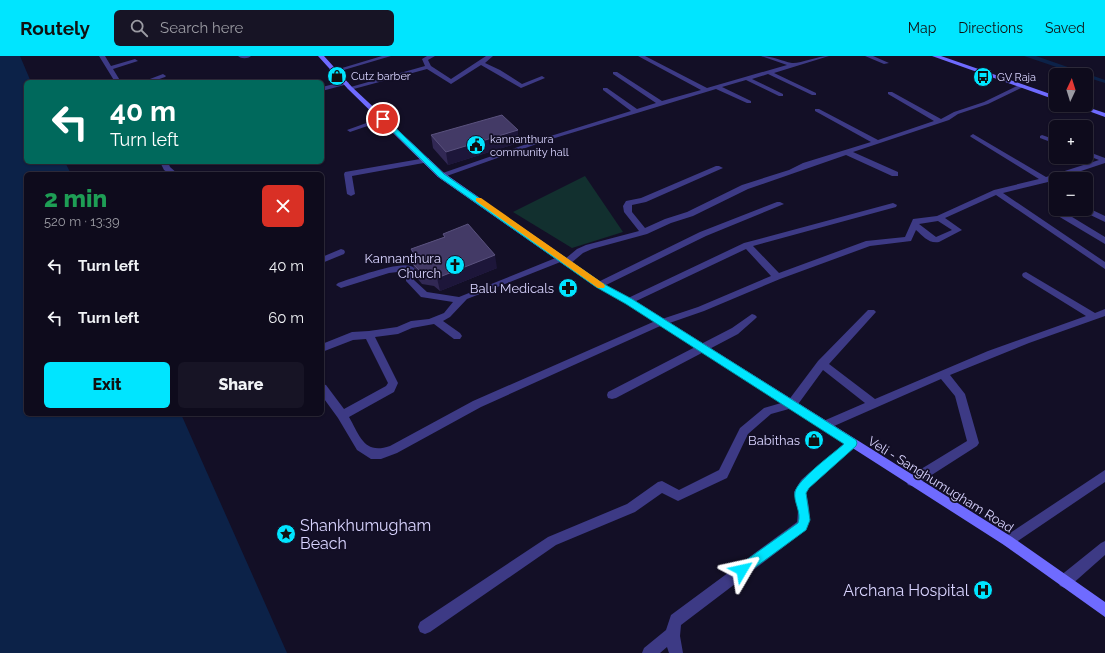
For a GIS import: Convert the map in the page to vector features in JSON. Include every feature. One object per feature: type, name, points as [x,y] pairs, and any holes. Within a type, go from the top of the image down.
[{"type":"main road","name":"Veli - Sanghumugham Road","points":[[321,56],[348,85],[441,175],[599,285],[629,301],[1008,541],[1105,610]]},
{"type":"main road","points":[[935,56],[1049,96]]},
{"type":"main road","points":[[943,56],[1049,93]]},
{"type":"main road","points":[[1093,108],[1105,112]]},
{"type":"main road","points":[[1093,111],[1105,115]]},
{"type":"street","points":[[102,56],[117,80]]},
{"type":"street","points":[[241,56],[248,56]]},
{"type":"street","points":[[335,71],[388,56]]},
{"type":"street","points":[[432,56],[425,59],[428,67],[451,82],[490,56]]},
{"type":"street","points":[[641,56],[707,90]]},
{"type":"street","points":[[764,56],[792,65]]},
{"type":"street","points":[[441,175],[543,140],[746,78],[826,56]]},
{"type":"street","points":[[868,56],[886,62]]},
{"type":"street","points":[[110,68],[135,61]]},
{"type":"street","points":[[481,63],[498,71],[521,86],[542,78]]},
{"type":"street","points":[[324,89],[348,85],[428,67]]},
{"type":"street","points":[[768,72],[814,94]]},
{"type":"street","points":[[615,73],[662,104]]},
{"type":"street","points":[[150,80],[163,76]]},
{"type":"street","points":[[746,78],[781,95]]},
{"type":"street","points":[[324,347],[352,336],[369,335],[398,330],[411,325],[435,320],[447,315],[459,300],[470,294],[564,261],[589,247],[644,232],[668,221],[690,214],[745,187],[778,177],[806,165],[878,143],[986,103],[1021,86]]},
{"type":"street","points":[[716,87],[749,102]]},
{"type":"street","points":[[605,89],[636,112]]},
{"type":"street","points":[[890,93],[940,120]]},
{"type":"street","points":[[817,110],[878,143]]},
{"type":"street","points":[[350,130],[383,119]]},
{"type":"street","points":[[973,136],[1045,180]]},
{"type":"street","points":[[1042,137],[1049,140]]},
{"type":"street","points":[[846,152],[895,174]]},
{"type":"street","points":[[1093,156],[1105,161]]},
{"type":"street","points":[[350,194],[348,174],[426,160]]},
{"type":"street","points":[[324,391],[342,415],[361,446],[371,454],[381,454],[399,448],[477,404],[656,324],[663,323],[777,277],[869,243],[908,239],[916,221],[939,218],[997,192],[1045,180],[1105,161]]},
{"type":"street","points":[[165,164],[172,172]]},
{"type":"street","points":[[644,232],[628,212],[627,206],[629,203],[643,200],[719,168]]},
{"type":"street","points":[[997,192],[1105,266]]},
{"type":"street","points":[[599,285],[703,234],[780,204]]},
{"type":"street","points":[[629,301],[747,245],[893,205]]},
{"type":"street","points":[[1093,213],[1105,219]]},
{"type":"street","points":[[1064,216],[1105,240]]},
{"type":"street","points":[[914,225],[930,238],[936,240],[958,230],[939,218]]},
{"type":"street","points":[[747,245],[777,277]]},
{"type":"street","points":[[324,259],[341,252]]},
{"type":"street","points":[[341,285],[389,270],[410,268],[410,281],[424,295],[459,300]]},
{"type":"street","points":[[1026,275],[1094,317]]},
{"type":"street","points":[[425,628],[552,541],[631,508],[662,486],[678,496],[723,474],[744,431],[768,411],[792,404],[822,364],[871,312]]},
{"type":"street","points":[[825,425],[942,374],[1105,312]]},
{"type":"street","points":[[612,395],[735,331],[752,317]]},
{"type":"street","points":[[435,320],[457,336]]},
{"type":"street","points":[[342,415],[390,389],[393,383],[369,335]]},
{"type":"street","points":[[822,364],[874,404]]},
{"type":"street","points":[[912,481],[973,443],[960,394],[942,374]]},
{"type":"street","points":[[676,653],[672,627],[676,620],[682,614],[802,526],[805,520],[800,492],[805,484],[852,443]]},
{"type":"street","points":[[1008,541],[1105,475]]},
{"type":"street","points":[[1065,581],[1105,547]]},
{"type":"street","points":[[649,653],[672,634]]},
{"type":"green space","points":[[585,176],[623,232],[572,248],[513,212]]},
{"type":"water","points":[[0,56],[20,56],[30,80],[24,80],[24,164],[66,164],[70,172],[24,172],[24,416],[182,416],[287,653],[0,653]]},
{"type":"water","points":[[1024,56],[1036,56],[1070,68],[1059,68]]},
{"type":"water","points":[[1093,76],[1105,80],[1105,83],[1093,79]]},
{"type":"building","points":[[502,115],[518,130],[446,152],[431,135]]},
{"type":"building","points":[[468,224],[495,255],[437,278],[431,273],[419,270],[413,264],[418,259],[411,249],[445,237],[443,234]]},
{"type":"slow traffic","points":[[478,200],[601,286]]},
{"type":"place","name":"Cutz barber","points":[[337,76]]},
{"type":"place","name":"GV Raja","points":[[983,77]]},
{"type":"place","name":"kannanthura community hall","points":[[476,145]]},
{"type":"place","name":"Kannanthura Church","points":[[455,265]]},
{"type":"place","name":"Balu Medicals","points":[[568,288]]},
{"type":"place","name":"Babithas","points":[[814,440]]},
{"type":"place","name":"Shankhumugham Beach","points":[[286,534]]},
{"type":"place","name":"Archana Hospital","points":[[983,590]]},
{"type":"route","points":[[383,119],[441,175],[561,259],[599,285],[629,301],[852,443],[805,484],[800,492],[805,520],[802,526],[742,570]]}]
